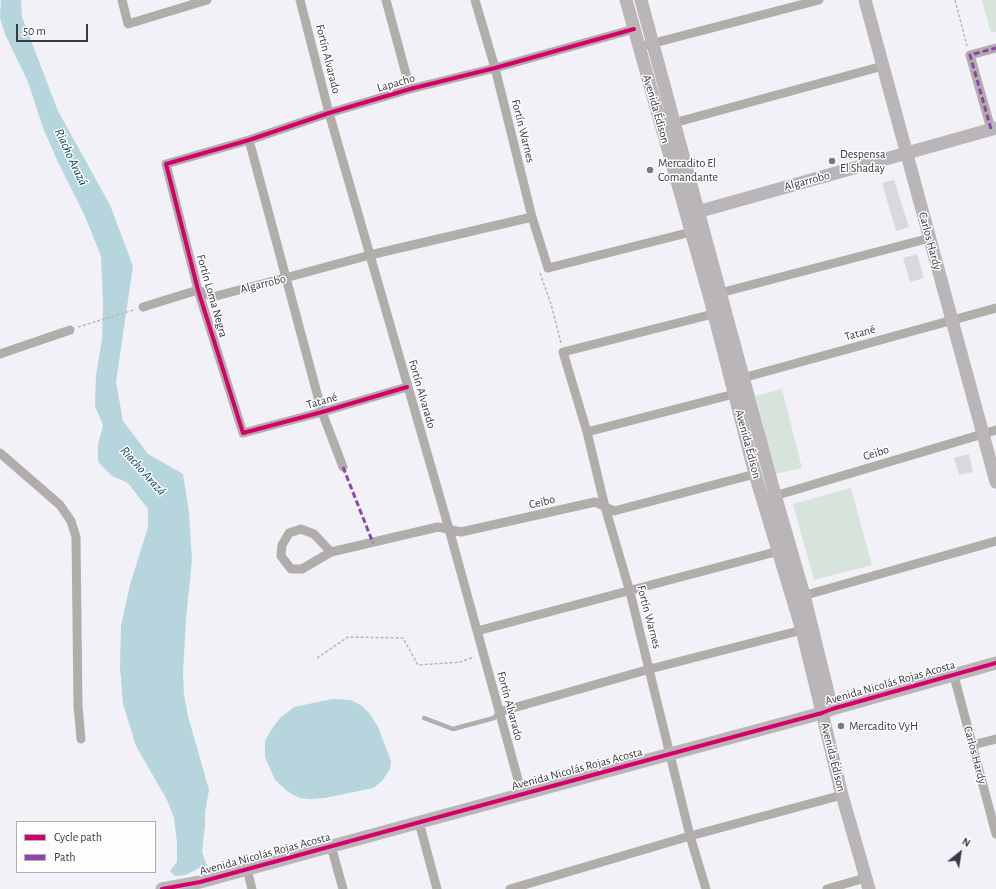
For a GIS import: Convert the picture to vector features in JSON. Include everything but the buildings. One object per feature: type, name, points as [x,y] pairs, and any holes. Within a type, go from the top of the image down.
[{"type":"street","points":[[122,0],[128,24],[207,0]]},
{"type":"street","name":"Fortín Alvarado","points":[[300,0],[329,113],[449,529],[522,794]]},
{"type":"street","points":[[386,0],[410,89]]},
{"type":"street","name":"Fortín Warnes","points":[[475,0],[532,217],[548,268]]},
{"type":"street","name":"Avenida Édison","points":[[626,0],[661,127],[692,213],[769,497],[798,597],[827,711],[842,795],[867,884]]},
{"type":"street","name":"Avenida Édison","points":[[641,0],[675,123],[692,213],[691,232],[715,294],[714,314],[737,379],[734,394],[755,474],[769,497],[779,551],[798,597],[802,630],[827,711]]},
{"type":"street","points":[[639,48],[819,0]]},
{"type":"street","name":"Carlos Hardy","points":[[865,0],[996,482]]},
{"type":"street","name":"Lapacho","points":[[166,164],[249,140],[329,113],[410,89],[494,68],[634,29]]},
{"type":"street","points":[[994,128],[970,55],[996,48]]},
{"type":"street","points":[[661,127],[883,66]]},
{"type":"street","name":"Algarrobo","points":[[692,213],[907,154],[994,128]]},
{"type":"street","points":[[249,140],[322,412],[343,467]]},
{"type":"street","name":"Fortín Loma Negra","points":[[166,164],[198,290],[243,433]]},
{"type":"street","name":"Algarrobo","points":[[198,290],[212,297],[370,255],[532,217]]},
{"type":"street","points":[[548,268],[691,232]]},
{"type":"street","points":[[715,294],[930,238]]},
{"type":"street","points":[[143,307],[198,290]]},
{"type":"street","name":"Tatané","points":[[737,379],[996,308]]},
{"type":"street","points":[[563,352],[714,314]]},
{"type":"street","points":[[0,354],[70,330]]},
{"type":"street","name":"Fortín Warnes","points":[[563,352],[587,432],[605,507],[630,592],[690,836],[706,889]]},
{"type":"street","name":"Tatané","points":[[243,433],[407,387]]},
{"type":"street","points":[[587,432],[734,394]]},
{"type":"street","name":"Ceibo","points":[[769,497],[996,430]]},
{"type":"street","points":[[0,453],[60,505],[71,521],[76,537],[78,706],[81,738]]},
{"type":"street","name":"Ceibo","points":[[331,552],[314,534],[301,529],[289,533],[282,545],[281,556],[291,569],[302,569],[331,552],[438,527],[460,532],[595,502],[614,511],[755,474]]},
{"type":"street","points":[[798,597],[996,541]]},
{"type":"street","points":[[477,632],[779,551]]},
{"type":"street","points":[[499,712],[650,669],[802,630]]},
{"type":"street","name":"Avenida Nicolás Rojas Acosta","points":[[167,888],[200,882],[827,711],[996,663]]},
{"type":"street","name":"Carlos Hardy","points":[[954,676],[996,834]]},
{"type":"street","points":[[972,744],[996,739]]},
{"type":"street","points":[[510,889],[690,836],[842,795]]},
{"type":"street","points":[[987,800],[996,797]]},
{"type":"street","points":[[419,822],[437,889]]},
{"type":"street","points":[[331,846],[343,889]]},
{"type":"street","points":[[247,869],[252,889]]},
{"type":"street","points":[[826,889],[867,884]]},
{"type":"lane","points":[[424,718],[453,729],[494,718],[499,712]]},
{"type":"path","points":[[955,0],[970,55]]},
{"type":"path","points":[[548,268],[539,273],[551,304],[563,352]]},
{"type":"path","points":[[70,330],[143,307]]},
{"type":"path","points":[[317,658],[348,637],[403,638],[418,665],[460,662],[484,654]]},
{"type":"shaded area","points":[[982,0],[996,0],[996,32],[991,33]]},
{"type":"shaded area","points":[[782,389],[802,468],[775,474],[756,396]]},
{"type":"shaded area","points":[[851,488],[872,565],[814,580],[793,504]]},
{"type":"water","name":"Riacho Arazá","points":[[1,0],[21,0],[22,17],[58,111],[110,205],[133,266],[116,382],[123,421],[148,454],[183,474],[189,512],[192,560],[186,619],[183,674],[184,695],[188,716],[209,790],[205,812],[202,852],[207,866],[199,868],[186,875],[175,876],[170,871],[177,862],[177,842],[174,818],[167,800],[136,746],[123,704],[120,668],[121,626],[130,585],[148,527],[148,509],[128,483],[112,476],[98,462],[98,445],[103,425],[95,406],[96,375],[102,340],[103,303],[101,256],[84,214],[43,128],[28,82],[5,34],[0,18]]},
{"type":"water","points":[[332,699],[351,700],[362,706],[370,714],[378,727],[391,761],[390,769],[382,781],[373,788],[325,798],[299,798],[287,791],[275,780],[265,757],[265,741],[280,718],[294,707]]},
{"type":"marked path","points":[[991,129],[970,55],[996,48]]},
{"type":"marked path","points":[[343,467],[373,543]]},
{"type":"cycle path","points":[[407,387],[243,433],[198,290],[166,164],[249,140],[329,113],[410,89],[495,68],[634,29]]},
{"type":"cycle path","points":[[162,889],[200,882],[822,713],[996,663]]},
{"type":"place","name":"Despensa El Shaday","points":[[832,161]]},
{"type":"place","name":"Mercadito El Comandante","points":[[650,170]]},
{"type":"place","name":"Mercadito VyH","points":[[841,726]]}]
